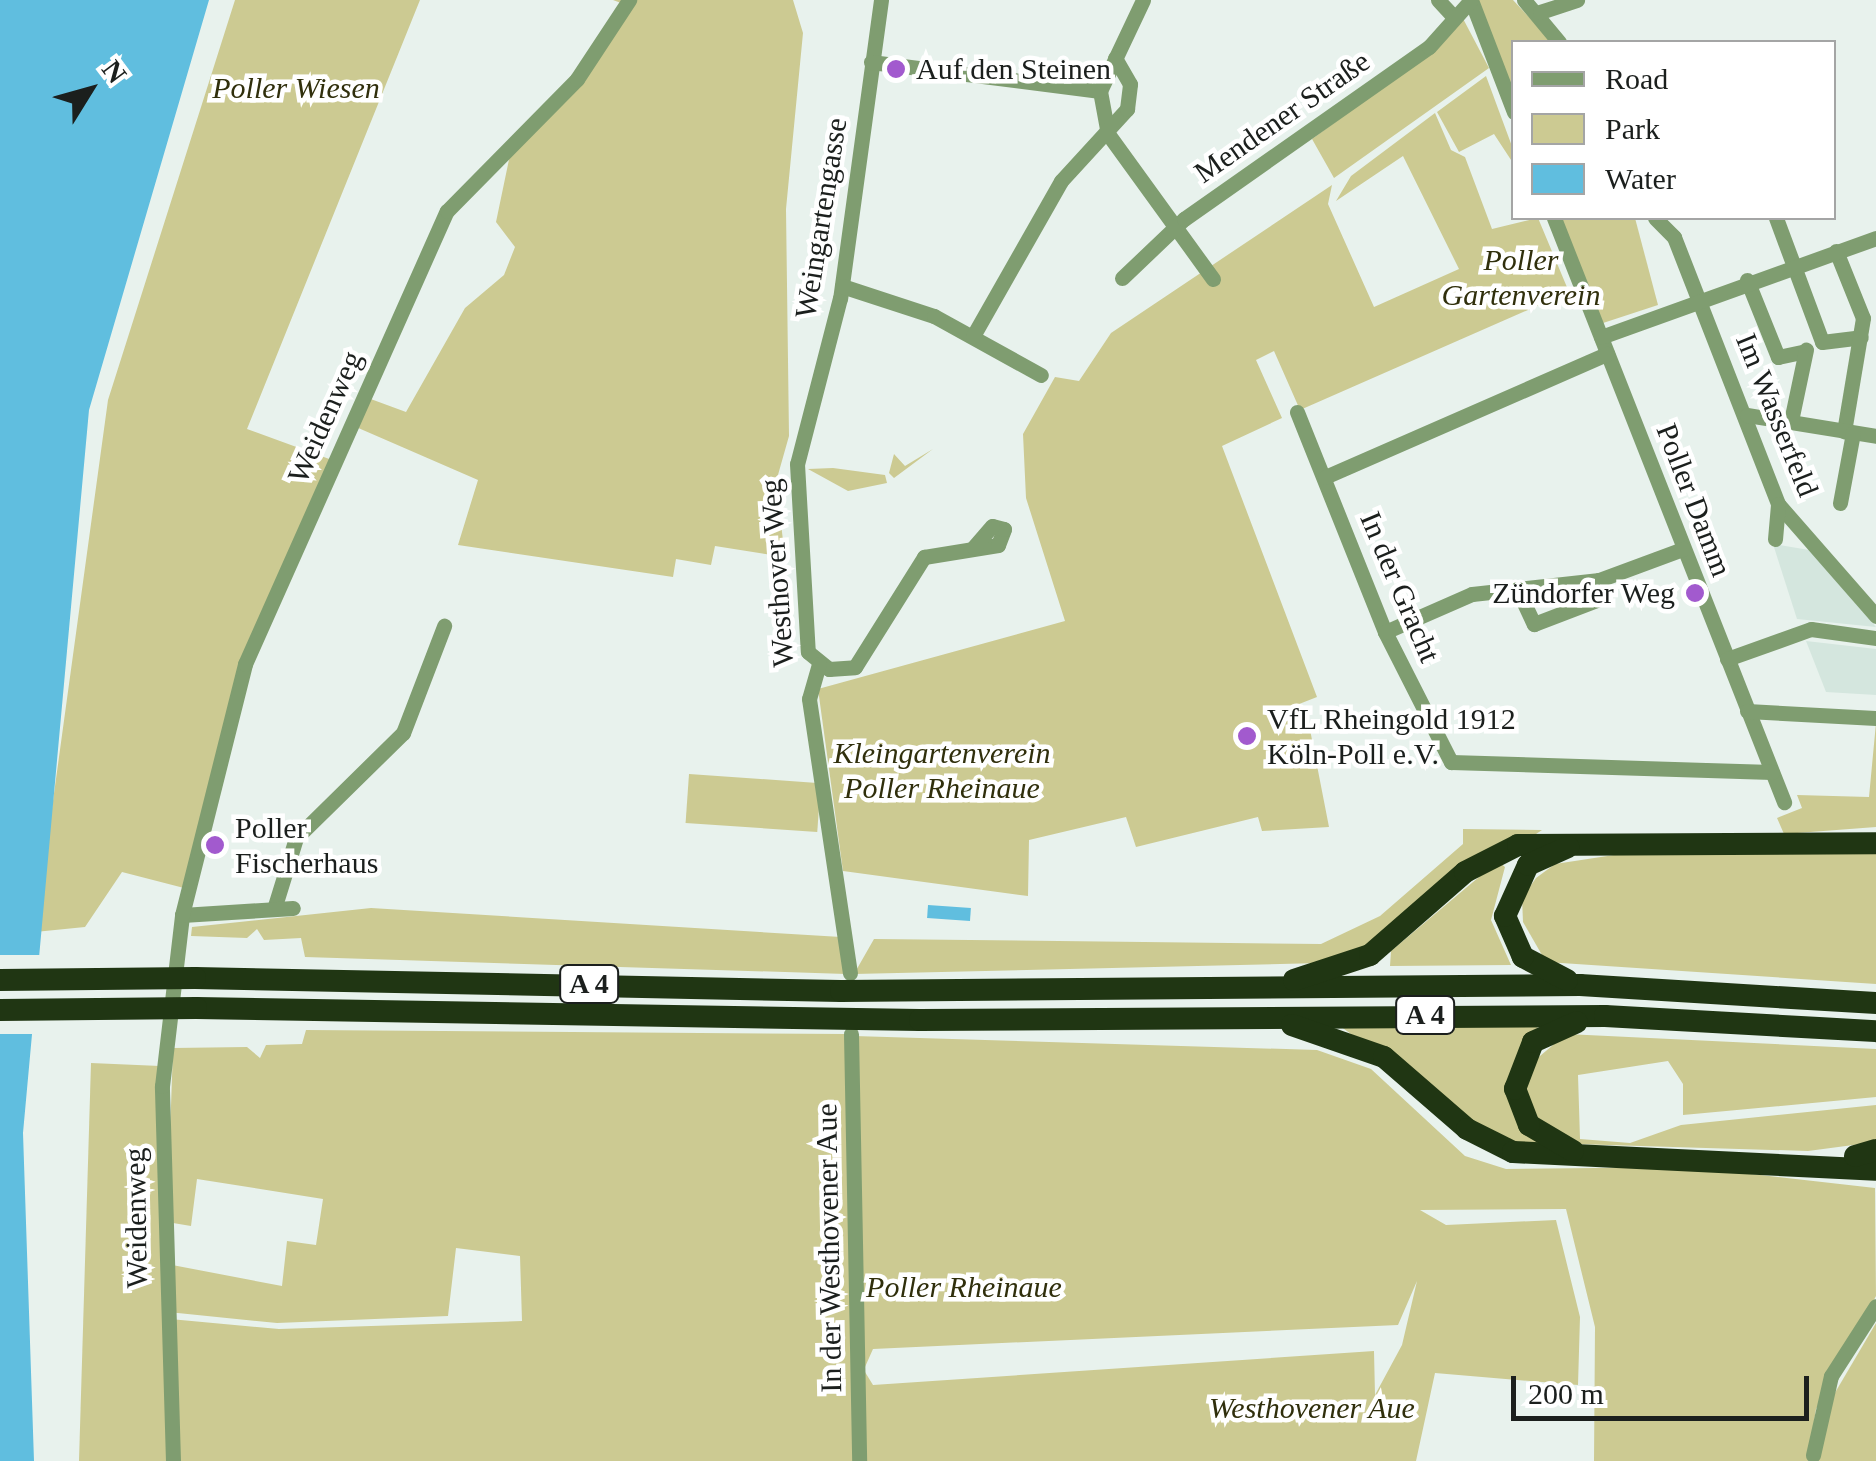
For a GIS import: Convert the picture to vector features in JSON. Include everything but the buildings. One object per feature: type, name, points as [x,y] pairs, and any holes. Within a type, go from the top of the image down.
[{"type":"highway","points":[[1580,985],[1523,957],[1505,916],[1528,865],[1581,843]]},
{"type":"highway","points":[[1256,989],[1370,955],[1490,855],[1581,843],[1874,843]]},
{"type":"highway","name":"A 4","points":[[0,980],[195,978],[1256,989],[1580,985],[1876,1003]]},
{"type":"highway","name":"A 4","points":[[0,1010],[1605,1016],[1876,1031]]},
{"type":"highway","points":[[1245,1016],[1354,1042],[1489,1144],[1586,1156],[1869,1163]]},
{"type":"highway","points":[[1586,1156],[1529,1125],[1516,1069],[1544,1033],[1605,1016]]},
{"type":"street","name":"Weidenweg","points":[[172,1461],[162,1086],[182,915],[257,630],[447,211],[577,79],[628,0]]},
{"type":"street","name":"Weingartengasse","points":[[802,442],[842,286],[881,0]]},
{"type":"street","points":[[1143,0],[1100,92],[1108,134],[1213,279]]},
{"type":"street","points":[[1438,0],[1452,14]]},
{"type":"street","points":[[1471,0],[1511,104]]},
{"type":"street","name":"Mendener Straße","points":[[1122,278],[1176,228],[1429,47],[1452,14],[1471,0]]},
{"type":"street","points":[[1524,0],[1540,12],[1558,40]]},
{"type":"street","points":[[1540,12],[1577,0]]},
{"type":"street","points":[[973,336],[1060,181],[1108,134],[1131,97],[1115,58]]},
{"type":"street","points":[[871,62],[1100,92]]},
{"type":"street","name":"Poller Damm","points":[[1555,220],[1784,802]]},
{"type":"street","name":"Im Wasserfeld","points":[[1657,220],[1674,237],[1747,414],[1778,504],[1876,616]]},
{"type":"street","points":[[1777,220],[1820,337]]},
{"type":"street","points":[[1600,337],[1747,280],[1876,238]]},
{"type":"street","points":[[1836,250],[1863,318],[1840,503]]},
{"type":"street","points":[[1747,280],[1774,348],[1783,358],[1801,352],[1820,337],[1862,337]]},
{"type":"street","points":[[842,286],[973,336],[1041,375]]},
{"type":"street","points":[[1791,421],[1801,352]]},
{"type":"street","points":[[1325,478],[1607,354]]},
{"type":"street","name":"In der Gracht","points":[[1297,412],[1385,632],[1457,766],[1772,772]]},
{"type":"street","points":[[1747,414],[1876,436]]},
{"type":"street","name":"Westhover Weg","points":[[802,442],[804,636],[818,664],[809,699],[850,973]]},
{"type":"street","points":[[1775,539],[1778,504]]},
{"type":"street","points":[[818,664],[839,671],[862,663],[924,557],[974,547]]},
{"type":"street","points":[[1385,632],[1472,594],[1599,580],[1684,548]]},
{"type":"street","points":[[1516,588],[1524,618],[1534,624],[1598,599],[1599,580]]},
{"type":"street","points":[[1553,584],[1560,614]]},
{"type":"street","points":[[274,908],[296,838],[388,754],[443,652],[444,626]]},
{"type":"street","points":[[1727,659],[1811,630],[1876,638]]},
{"type":"street","points":[[1747,711],[1876,718]]},
{"type":"street","points":[[182,915],[294,908]]},
{"type":"street","name":"In der Westhovener Aue","points":[[851,1034],[860,1461]]},
{"type":"street","points":[[1813,1455],[1831,1376],[1876,1306]]},
{"type":"shaded area","points":[[1773,544],[1809,550],[1876,627],[1797,619]]},
{"type":"shaded area","points":[[1806,641],[1876,649],[1876,695],[1826,692]]},
{"type":"green space","name":"Poller Wiesen","points":[[235,0],[420,0],[247,429],[332,460],[250,639],[184,888],[122,872],[85,927],[35,932],[108,400]]},
{"type":"green space","points":[[613,0],[793,0],[803,33],[786,209],[789,436],[776,482],[785,557],[715,546],[711,565],[676,559],[673,577],[458,545],[478,480],[356,427],[368,398],[406,412],[465,308],[504,275],[515,247],[496,222],[511,150],[577,85],[621,3]]},
{"type":"green space","points":[[1478,0],[1513,0],[1550,40],[1511,40],[1511,95]]},
{"type":"green space","points":[[1459,11],[1489,68],[1334,178],[1312,139],[1432,51]]},
{"type":"green space","points":[[1486,76],[1511,144],[1511,160],[1494,134],[1459,152],[1437,112]]},
{"type":"green space","points":[[1435,113],[1451,150],[1465,157],[1492,229],[1539,220],[1569,292],[1300,410],[1274,351],[1256,360],[1282,418],[1222,446],[1317,697],[1271,715],[1306,709],[1329,827],[1262,831],[1258,817],[1136,847],[1126,817],[1029,840],[1028,896],[843,871],[818,689],[1065,621],[1026,498],[1023,434],[1055,377],[1079,381],[1111,333],[1332,185],[1328,204],[1374,307],[1459,269],[1403,156],[1336,201],[1351,176]]},
{"type":"green space","points":[[1559,220],[1636,220],[1658,305],[1600,324]]},
{"type":"green space","points":[[933,449],[894,478],[889,473],[894,454],[905,466]]},
{"type":"green space","points":[[808,469],[885,475],[887,483],[848,491]]},
{"type":"green space","points":[[1876,723],[1876,827],[1784,834],[1777,818],[1802,808],[1797,795],[1869,797]]},
{"type":"green space","points":[[689,774],[821,783],[817,832],[686,823]]},
{"type":"green space","points":[[1463,829],[1542,830],[1372,944],[1321,963],[854,974],[874,939],[1321,944],[1380,916],[1463,844]]},
{"type":"green space","points":[[1627,853],[1876,854],[1876,984],[1546,962],[1523,922],[1522,898],[1536,878],[1555,864]]},
{"type":"green space","points":[[1498,861],[1505,867],[1491,920],[1511,965],[1390,966],[1391,951]]},
{"type":"green space","points":[[371,908],[841,937],[846,974],[305,957],[301,938],[264,940],[257,929],[247,938],[191,936],[192,927]]},
{"type":"green space","points":[[1539,1025],[1509,1076],[1557,1149],[1493,1138],[1340,1026]]},
{"type":"green space","points":[[306,1030],[845,1034],[855,1461],[176,1461],[170,1319],[279,1329],[522,1321],[520,1256],[456,1248],[448,1316],[277,1323],[168,1312],[167,1264],[282,1286],[287,1241],[316,1245],[323,1199],[197,1179],[191,1226],[167,1222],[173,1048],[247,1047],[260,1058],[266,1045],[302,1044]]},
{"type":"green space","points":[[1566,1034],[1876,1049],[1876,1097],[1683,1115],[1683,1084],[1668,1061],[1578,1075],[1580,1139],[1630,1143],[1681,1125],[1876,1105],[1876,1142],[1808,1151],[1575,1144],[1535,1116],[1526,1090],[1527,1067]]},
{"type":"green space","points":[[854,1036],[1317,1050],[1371,1069],[1465,1156],[1506,1169],[1690,1167],[1875,1188],[1876,1296],[1816,1409],[1808,1461],[1594,1461],[1595,1327],[1566,1209],[1420,1210],[1446,1225],[1556,1220],[1580,1317],[1578,1385],[1435,1373],[1416,1461],[863,1461],[865,1372],[873,1385],[1374,1351],[1375,1395],[1402,1345],[1417,1281],[1398,1325],[873,1349],[865,1367]]},
{"type":"green space","points":[[91,1063],[160,1066],[168,1461],[79,1461]]},
{"type":"green space","points":[[1876,1323],[1876,1461],[1817,1461],[1826,1408]]},
{"type":"water","points":[[0,0],[209,0],[89,410],[23,1133],[34,1461],[0,1461]]},
{"type":"water","points":[[928,905],[971,908],[970,921],[927,918]]},
{"type":"pier","points":[[0,955],[44,955],[37,1034],[0,1034]]},
{"type":"place","name":"Auf den Steinen","points":[[896,69]]},
{"type":"place","name":"Zündorfer Weg","points":[[1695,593]]},
{"type":"place","name":"VfL Rheingold 1912 Köln-Poll e.V.","points":[[1247,736]]},
{"type":"place","name":"Poller Fischerhaus","points":[[215,845]]},
{"type":"park label","name":"Poller Gartenverein","points":[[1521,277]]},
{"type":"park label","name":"Kleingartenverein Poller Rheinaue","points":[[942,770]]},
{"type":"park label","name":"Poller Rheinaue","points":[[964,1287]]},
{"type":"park label","name":"Westhovener Aue","points":[[1312,1408]]}]
